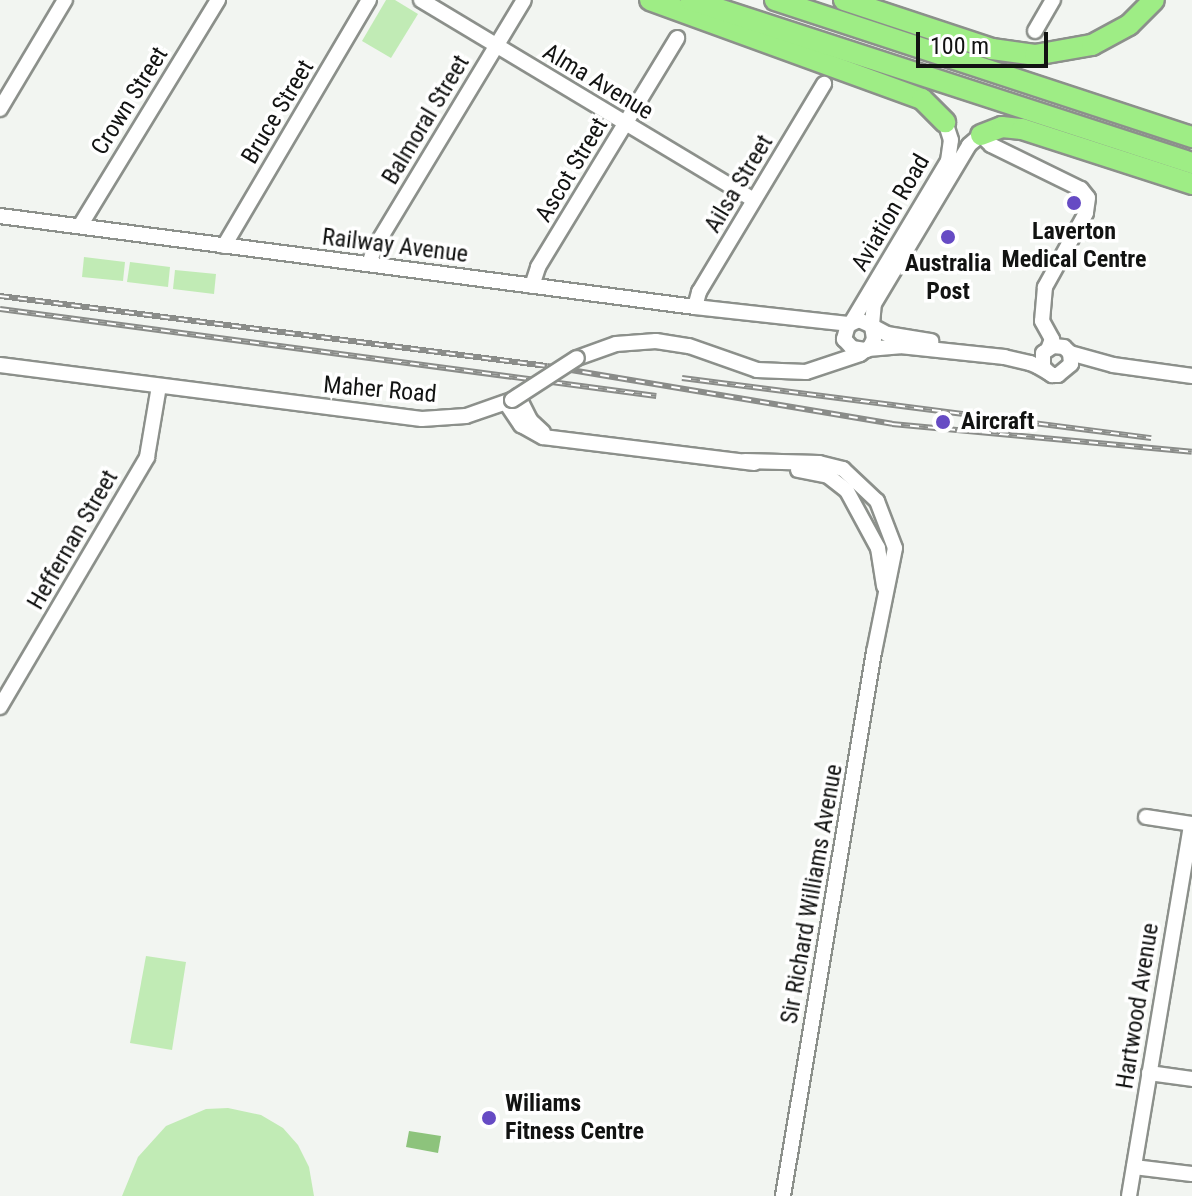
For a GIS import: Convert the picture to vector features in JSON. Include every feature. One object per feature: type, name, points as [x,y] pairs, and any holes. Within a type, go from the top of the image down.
[{"type":"highway","points":[[650,0],[781,45],[922,99],[945,122]]},
{"type":"highway","points":[[691,0],[1192,163]]},
{"type":"highway","points":[[775,0],[1192,137]]},
{"type":"highway","points":[[844,0],[992,49],[1035,55],[1092,45],[1129,25],[1154,0]]},
{"type":"highway","points":[[981,135],[1002,127],[1022,129],[1192,184]]},
{"type":"street","points":[[0,109],[65,0]]},
{"type":"street","name":"Crown Street","points":[[80,226],[218,0]]},
{"type":"street","name":"Bruce Street","points":[[224,246],[369,0]]},
{"type":"street","name":"Alma Avenue","points":[[421,0],[754,200]]},
{"type":"street","name":"Balmoral Street","points":[[369,264],[375,247],[524,0]]},
{"type":"street","points":[[1035,31],[1053,0]]},
{"type":"street","name":"Ascot Street","points":[[532,286],[538,267],[677,38]]},
{"type":"street","name":"Ailsa Street","points":[[695,307],[699,292],[824,84]]},
{"type":"street","name":"Aviation Road","points":[[940,185],[951,150],[945,122]]},
{"type":"street","points":[[981,135],[991,145],[1081,189],[1089,201],[1086,213],[1045,287],[1042,316],[1049,345],[1042,362],[1055,374]]},
{"type":"street","name":"Aviation Road","points":[[851,323],[896,258],[940,185],[969,145],[981,135]]},
{"type":"street","name":"Railway Avenue","points":[[0,216],[695,307],[851,323]]},
{"type":"street","name":"Aviation Road","points":[[872,326],[872,307],[896,258]]},
{"type":"street","name":"Railway Avenue","points":[[785,318],[845,340]]},
{"type":"street","points":[[784,372],[830,353],[845,340],[851,323],[862,320],[887,334],[1018,351],[1061,346],[1070,353],[1113,365],[1192,374]]},
{"type":"street","points":[[867,349],[874,339],[872,326]]},
{"type":"street","points":[[845,340],[852,348],[894,345],[1004,357],[1030,363],[1055,374],[1113,365]]},
{"type":"street","name":"Maher Road","points":[[0,365],[422,419],[466,416],[514,400],[577,358],[616,344],[656,341],[689,346],[757,370],[784,372],[811,371],[867,349]]},
{"type":"street","points":[[1055,374],[1071,364],[1070,353]]},
{"type":"street","name":"Heffernan Street","points":[[0,707],[147,457],[159,386]]},
{"type":"street","name":"Sir Richard Williams Avenue","points":[[514,400],[527,431],[562,439],[745,461],[836,466],[856,478],[881,509],[895,548],[783,1196]]},
{"type":"street","name":"Sir Richard Williams Avenue","points":[[745,461],[832,478],[847,491],[881,555],[884,599]]},
{"type":"street","points":[[863,518],[881,509]]},
{"type":"street","points":[[1146,817],[1191,824]]},
{"type":"street","name":"Hartwood Avenue","points":[[1129,1196],[1191,824]]},
{"type":"street","points":[[1149,1073],[1192,1079]]},
{"type":"street","points":[[1134,1167],[1192,1174]]},
{"type":"shaded area","points":[[386,0],[395,0],[418,14],[391,58],[362,41]]},
{"type":"shaded area","points":[[84,257],[125,262],[123,281],[82,277]]},
{"type":"shaded area","points":[[130,262],[170,267],[168,287],[127,282]]},
{"type":"shaded area","points":[[175,270],[216,274],[214,294],[173,289]]},
{"type":"shaded area","points":[[146,956],[186,962],[172,1050],[130,1043]]},
{"type":"shaded area","points":[[228,1108],[261,1115],[283,1128],[298,1145],[309,1167],[314,1196],[122,1196],[138,1157],[166,1126],[206,1109]]},
{"type":"shaded area","points":[[409,1131],[441,1136],[438,1153],[406,1147]]},
{"type":"railway","points":[[0,296],[547,366],[892,424],[1192,452]]},
{"type":"railway","points":[[0,309],[656,396]]},
{"type":"railway","points":[[682,378],[1151,438]]},
{"type":"place","name":"Laverton Medical Centre","points":[[1074,203]]},
{"type":"place","name":"Australia Post","points":[[948,237]]},
{"type":"place","name":"Aircraft","points":[[943,422]]},
{"type":"place","name":"Wiliams Fitness Centre","points":[[489,1118]]}]
